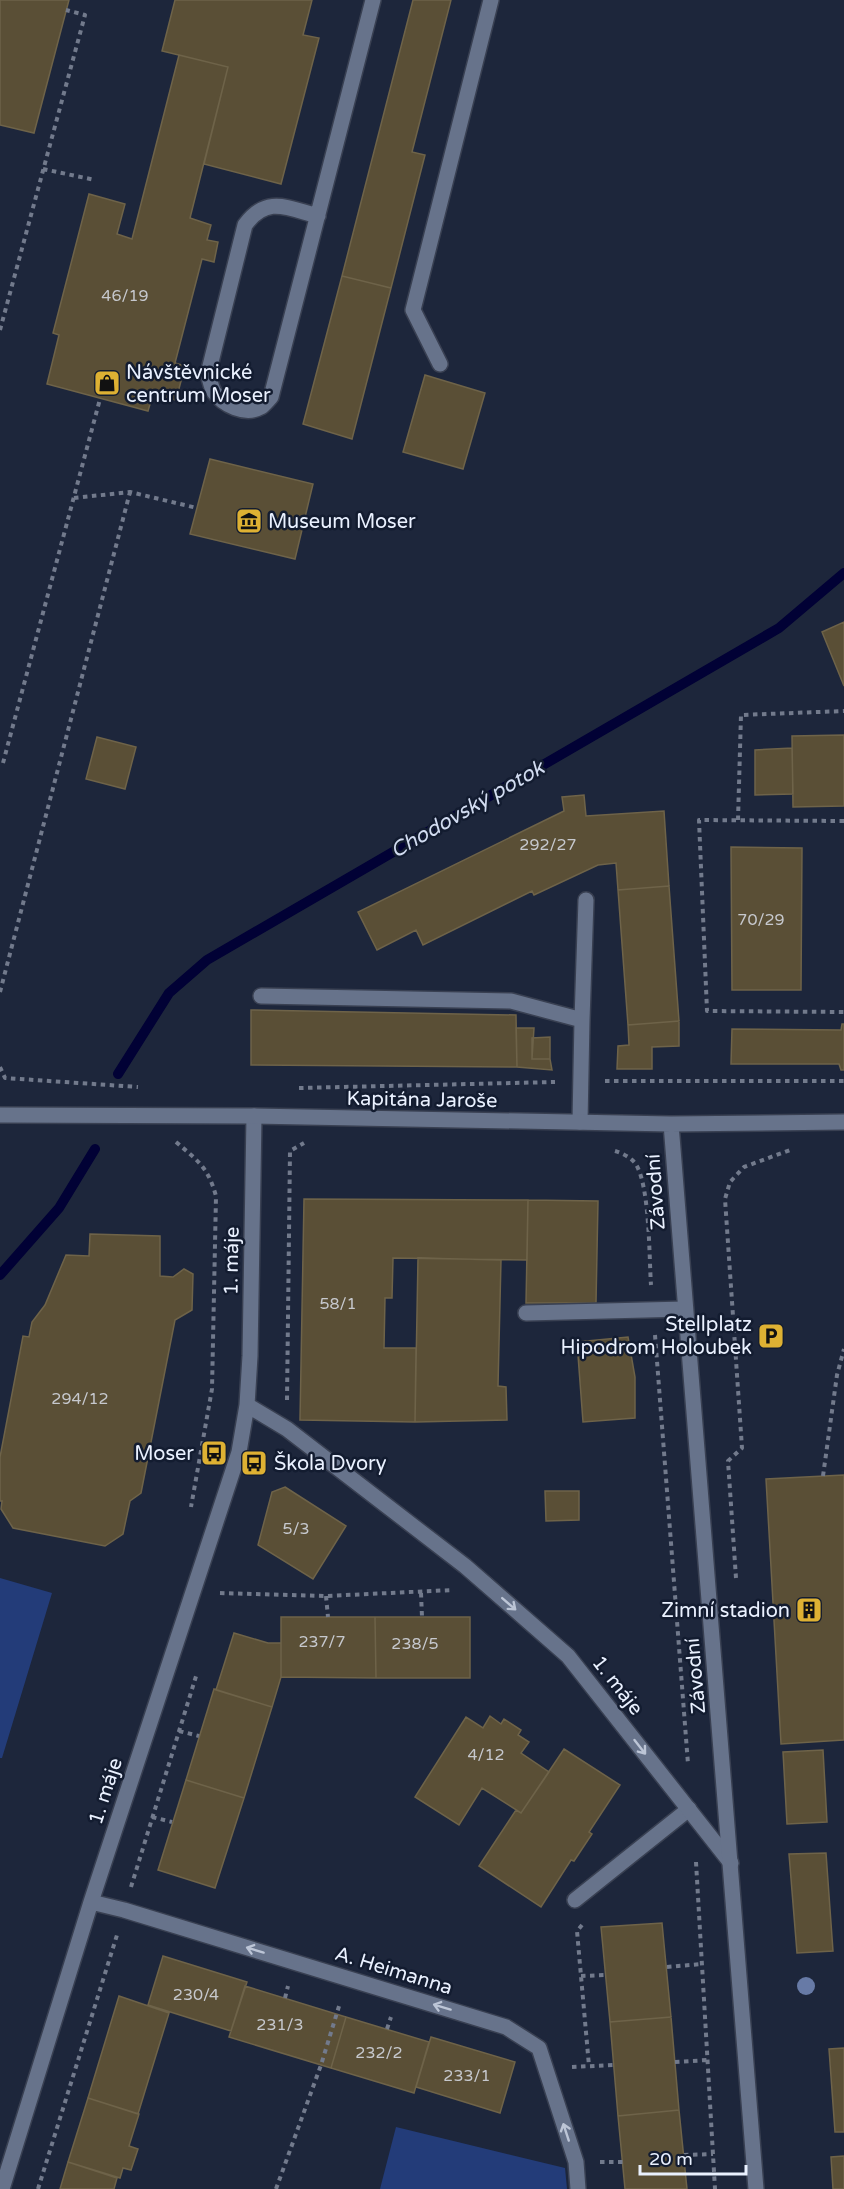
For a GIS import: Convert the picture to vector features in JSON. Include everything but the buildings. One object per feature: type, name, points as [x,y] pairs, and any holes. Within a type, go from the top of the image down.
[{"type":"street","points":[[318,216],[278,206],[263,207],[245,225],[208,374],[213,390],[221,401],[234,408],[248,411],[261,407],[271,397],[318,216],[373,0]]},
{"type":"street","points":[[440,364],[413,310],[491,0]]},
{"type":"street","points":[[580,1122],[586,900]]},
{"type":"street","points":[[261,996],[511,1001],[582,1020]]},
{"type":"street","name":"Kapitána Jaroše","points":[[0,1115],[254,1116],[671,1124],[844,1122]]},
{"type":"street","name":"1. máje","points":[[2,2189],[90,1902],[239,1452],[248,1405],[254,1116]]},
{"type":"street","name":"Závodní","points":[[671,1124],[756,2189]]},
{"type":"street","points":[[526,1313],[685,1309]]},
{"type":"street","name":"1. máje","points":[[248,1405],[287,1429],[465,1566],[568,1656],[731,1863]]},
{"type":"street","points":[[575,1900],[690,1811]]},
{"type":"street","name":"A. Heimanna","points":[[90,1902],[124,1910],[506,2027],[539,2048],[576,2162],[578,2189]]},
{"type":"path","points":[[0,330],[85,15],[66,10]]},
{"type":"path","points":[[43,169],[94,180]]},
{"type":"path","points":[[3,763],[100,399]]},
{"type":"path","points":[[74,498],[130,492],[197,508]]},
{"type":"path","points":[[0,992],[130,492]]},
{"type":"path","points":[[738,820],[741,715],[844,711]]},
{"type":"path","points":[[844,821],[699,820],[707,1011],[844,1012]]},
{"type":"path","points":[[0,1067],[6,1078],[139,1087]]},
{"type":"path","points":[[296,1088],[581,1082],[844,1081]]},
{"type":"path","points":[[174,1141],[204,1167],[211,1177],[216,1196],[212,1389],[188,1516]]},
{"type":"path","points":[[287,1429],[290,1151],[304,1143]]},
{"type":"path","points":[[736,1580],[728,1461],[742,1448],[725,1199],[730,1182],[744,1167],[800,1147]]},
{"type":"path","points":[[611,1150],[622,1153],[634,1162],[644,1188],[688,1768]]},
{"type":"path","points":[[823,1476],[837,1375],[844,1349]]},
{"type":"path","points":[[218,1603],[224,1582]]},
{"type":"path","points":[[193,1592],[326,1596],[421,1593],[490,1587]]},
{"type":"path","points":[[421,1593],[422,1617]]},
{"type":"path","points":[[326,1596],[328,1617]]},
{"type":"path","points":[[38,2189],[198,1667]]},
{"type":"path","points":[[179,1731],[199,1736]]},
{"type":"path","points":[[690,1811],[702,1964],[715,2189]]},
{"type":"path","points":[[152,1817],[172,1822]]},
{"type":"path","points":[[586,1920],[577,1930],[590,2066]]},
{"type":"path","points":[[667,1967],[702,1964]]},
{"type":"path","points":[[581,1976],[606,1975]]},
{"type":"path","points":[[276,2189],[317,2075],[348,1978]]},
{"type":"path","points":[[675,2062],[708,2060]]},
{"type":"path","points":[[546,2068],[614,2065]]},
{"type":"path","points":[[684,2155],[713,2154]]},
{"type":"shaded area","points":[[0,1578],[52,1593],[2,1758],[0,1758]]},
{"type":"shaded area","points":[[396,2127],[565,2168],[567,2189],[380,2189]]},
{"type":"waterway","name":"Chodovský potok","points":[[118,1074],[169,993],[207,960],[779,628],[844,573]]},
{"type":"waterway","name":"Chodovský potok","points":[[0,1275],[59,1208],[95,1149]]},
{"type":"place","name":"Návštěvnické centrum Moser","points":[[107,383]]},
{"type":"place","name":"Museum Moser","points":[[249,521]]},
{"type":"place","name":"Stellplatz Hipodrom Holoubek","points":[[771,1336]]},
{"type":"place","name":"Moser","points":[[214,1453]]},
{"type":"place","name":"Škola Dvory","points":[[254,1463]]},
{"type":"place","name":"Zimní stadion","points":[[809,1610]]}]
